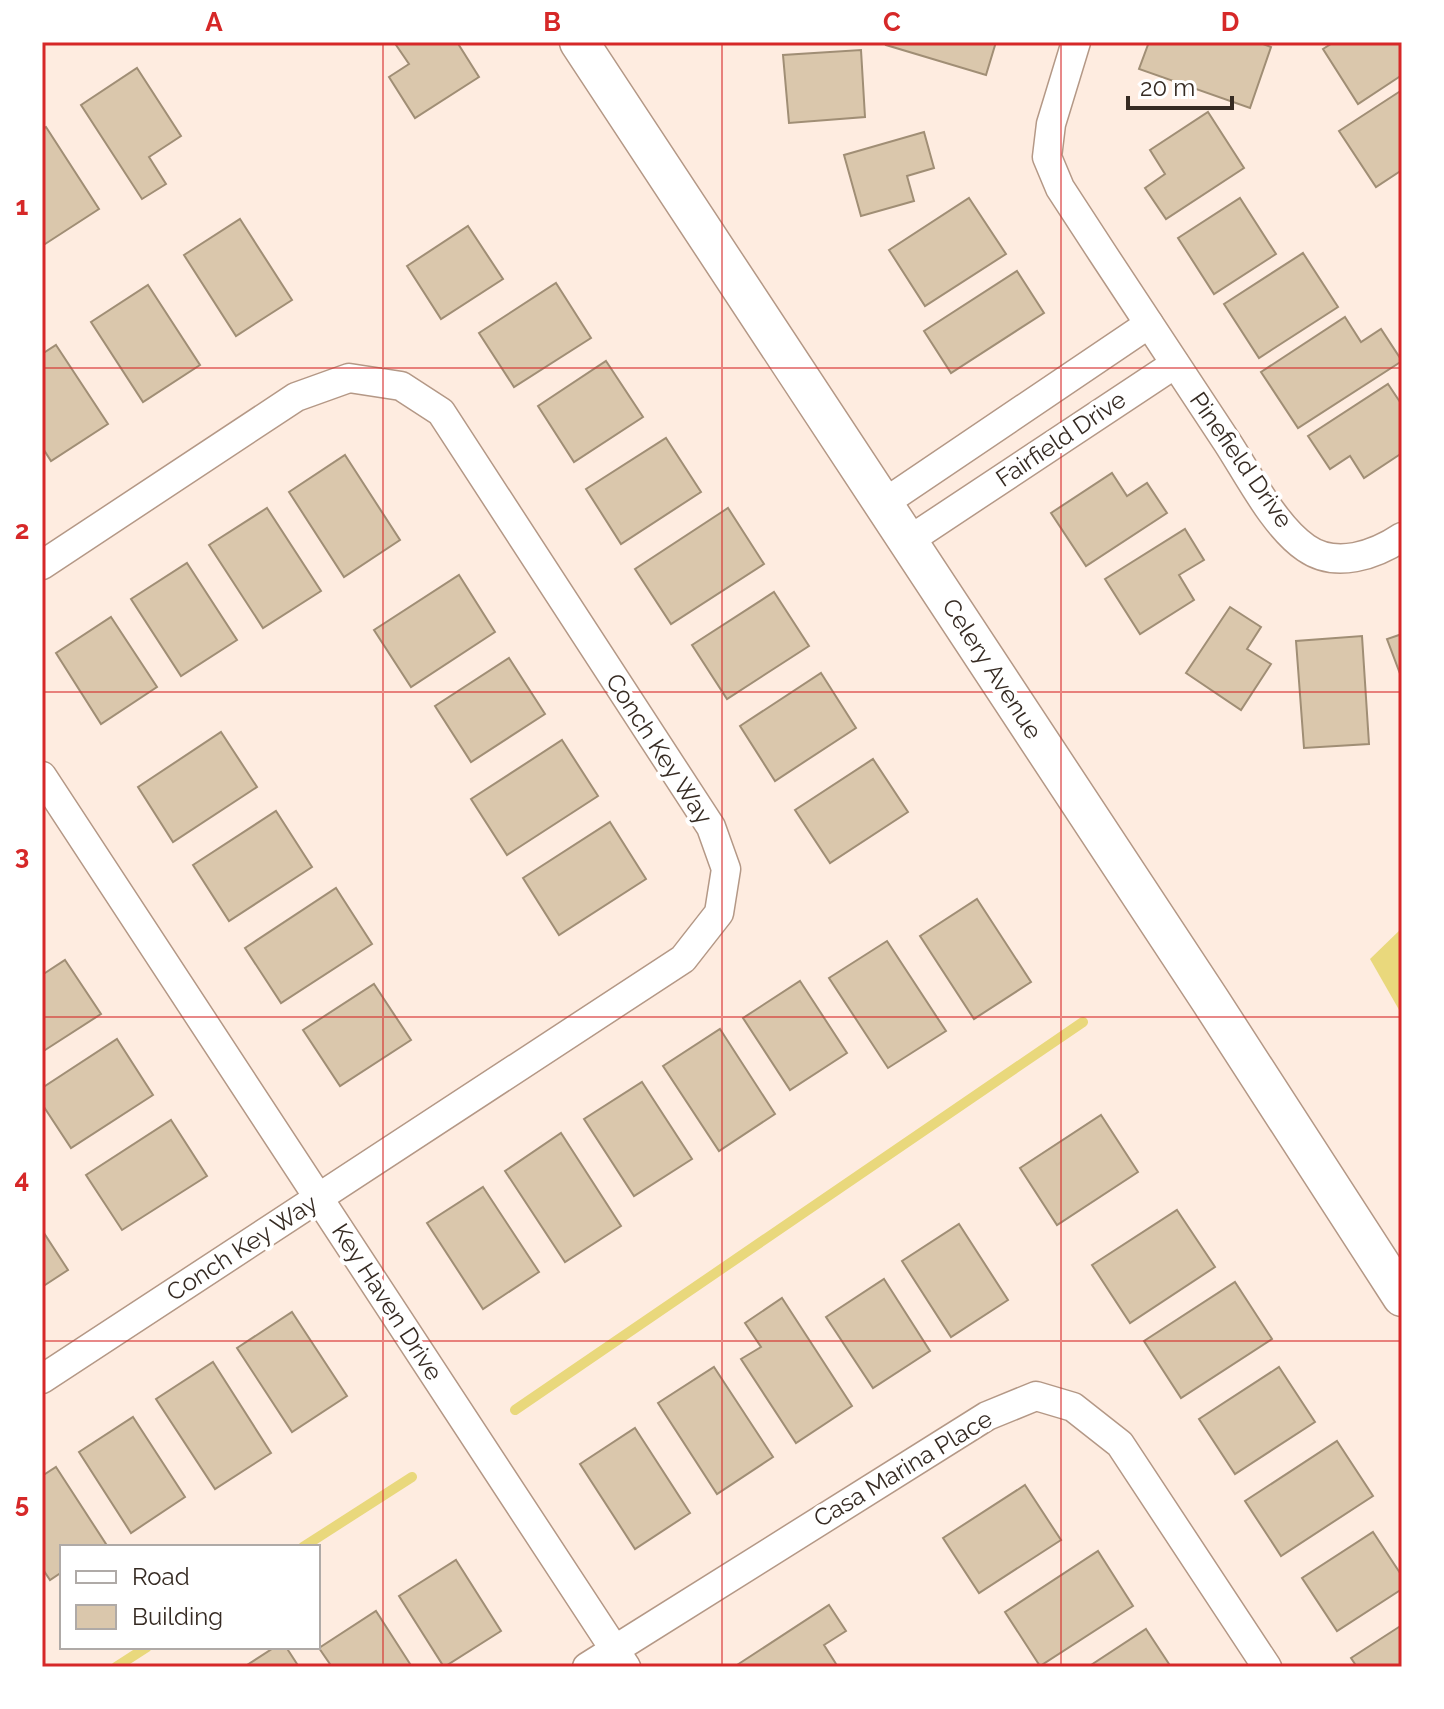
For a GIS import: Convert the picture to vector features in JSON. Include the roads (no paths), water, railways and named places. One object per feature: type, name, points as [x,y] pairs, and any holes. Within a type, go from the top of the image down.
[{"type":"main road","name":"Celery Avenue","points":[[579,42],[1402,1297]]},
{"type":"street","points":[[1076,42],[1051,124],[1047,157],[1060,188],[1175,364]]},
{"type":"street","name":"Fairfield Drive","points":[[884,503],[1149,324]]},
{"type":"street","name":"Fairfield Drive","points":[[908,541],[1175,364]]},
{"type":"street","name":"Pinefield Drive","points":[[1175,364],[1279,520],[1307,549],[1341,560],[1382,550],[1402,537]]},
{"type":"street","name":"Conch Key Way","points":[[42,565],[296,397],[349,378],[401,386],[441,412],[711,827],[726,869],[719,913],[683,959],[42,1379]]},
{"type":"street","name":"Key Haven Drive","points":[[42,776],[620,1658]]},
{"type":"street","name":"Casa Marina Place","points":[[587,1667],[620,1658],[987,1416],[1036,1396],[1073,1407],[1120,1444],[1267,1667]]},
{"type":"waterway","points":[[515,1410],[1083,1022]]},
{"type":"waterway","points":[[306,1545],[412,1477]]},
{"type":"waterway","points":[[116,1667],[144,1649]]}]
